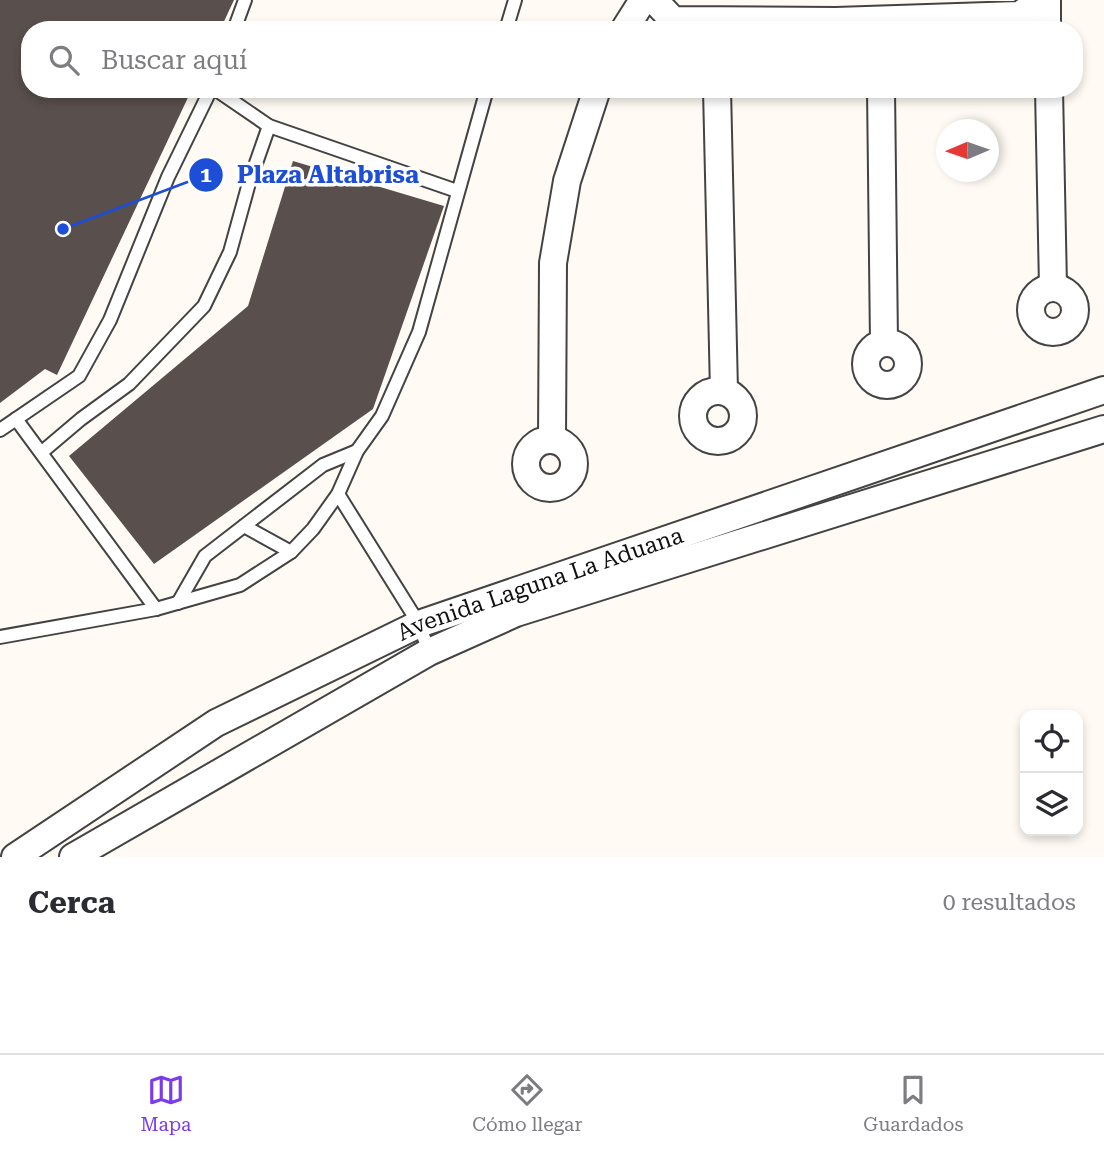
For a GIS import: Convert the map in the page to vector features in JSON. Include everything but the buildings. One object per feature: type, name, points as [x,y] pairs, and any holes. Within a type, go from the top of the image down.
[{"type":"street","points":[[630,21],[643,0]]},
{"type":"street","points":[[654,0],[673,20],[682,21]]},
{"type":"street","points":[[927,21],[1020,15],[1040,0]]},
{"type":"street","points":[[1047,0],[1048,21]]},
{"type":"street","points":[[552,439],[553,263],[567,181],[594,98]]},
{"type":"street","points":[[717,98],[724,391]]},
{"type":"street","points":[[881,98],[884,343]]},
{"type":"street","points":[[1049,98],[1053,287]]},
{"type":"street","name":"Avenida Laguna La Aduana","points":[[15,857],[216,723],[419,624],[1104,390]]},
{"type":"street","name":"Avenida Laguna La Aduana","points":[[74,857],[108,834],[429,652],[516,613],[1104,429]]},
{"type":"lane","points":[[237,21],[245,0]]},
{"type":"lane","points":[[509,21],[515,0]]},
{"type":"lane","points":[[0,430],[79,376],[110,320],[168,177],[208,98]]},
{"type":"lane","points":[[227,98],[269,125],[457,191]]},
{"type":"lane","points":[[0,637],[156,609],[240,585],[290,552],[313,529],[338,494],[357,451],[382,416],[419,332],[484,98]]},
{"type":"lane","points":[[42,452],[80,419],[128,384],[204,306],[230,252],[269,125]]},
{"type":"lane","points":[[16,419],[156,609]]},
{"type":"lane","points":[[178,603],[205,556],[323,465],[357,451]]},
{"type":"lane","points":[[338,494],[419,624],[429,652]]},
{"type":"lane","points":[[244,526],[290,552]]},
{"type":"place","name":"Plaza Altabrisa","points":[[63,229]]}]
